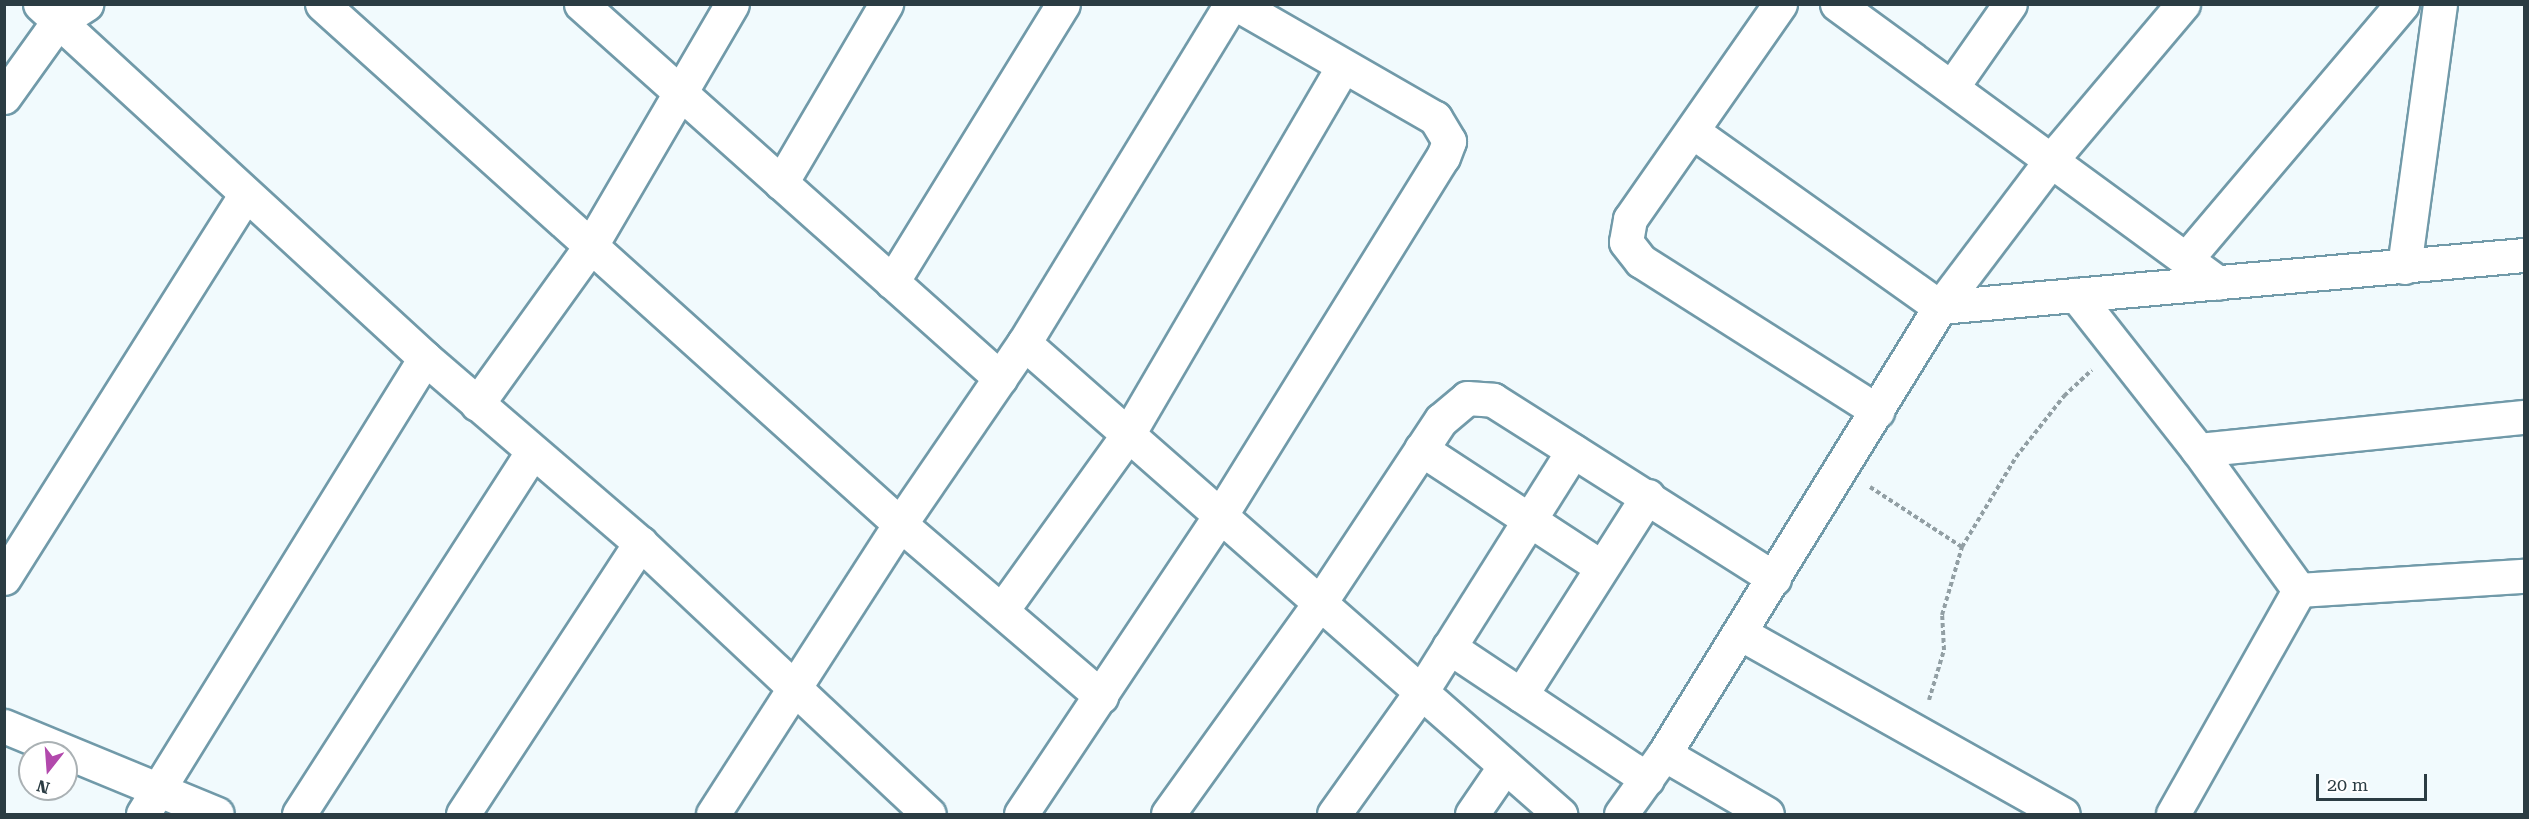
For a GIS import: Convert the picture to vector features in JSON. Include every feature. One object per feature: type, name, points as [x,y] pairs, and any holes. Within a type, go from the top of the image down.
[{"type":"street","points":[[4,97],[48,14],[86,4]]},
{"type":"street","points":[[322,4],[900,524],[1101,696]]},
{"type":"street","points":[[581,4],[1000,378]]},
{"type":"street","points":[[477,404],[590,247],[732,4]]},
{"type":"street","points":[[781,183],[886,4]]},
{"type":"street","points":[[892,282],[1063,4]]},
{"type":"street","points":[[713,814],[900,524],[1024,343],[1232,4]]},
{"type":"street","points":[[1021,814],[1220,516],[1443,157],[1449,141],[1435,118],[1237,4]]},
{"type":"street","points":[[1780,4],[1630,219],[1626,242],[1631,252],[1877,411]]},
{"type":"street","points":[[1838,4],[2218,283]]},
{"type":"street","points":[[1952,87],[2010,4]]},
{"type":"street","points":[[1621,814],[1655,767],[1740,633],[1940,307],[2052,159],[2183,4]]},
{"type":"street","points":[[2186,260],[2403,4]]},
{"type":"street","points":[[2404,267],[2440,4]]},
{"type":"street","points":[[48,14],[425,358],[532,453],[640,543],[929,814]]},
{"type":"street","points":[[1002,610],[1127,436],[1343,67]]},
{"type":"street","points":[[1692,131],[1940,307],[2524,255]]},
{"type":"street","points":[[4,578],[245,195]]},
{"type":"street","points":[[2076,295],[2198,450],[2299,590]]},
{"type":"street","points":[[1024,343],[1127,436],[1560,814]]},
{"type":"street","points":[[150,803],[425,358]]},
{"type":"street","points":[[1168,814],[1319,604],[1421,449],[1457,403],[1478,397],[1493,400],[1573,452],[1648,496],[1774,578]]},
{"type":"street","points":[[2198,450],[2524,417]]},
{"type":"street","points":[[1421,449],[1601,567]]},
{"type":"street","points":[[1334,814],[1421,692],[1573,452]]},
{"type":"street","points":[[299,814],[532,453]]},
{"type":"street","points":[[1521,695],[1648,496]]},
{"type":"street","points":[[463,814],[640,543]]},
{"type":"street","points":[[2299,590],[2524,576]]},
{"type":"street","points":[[2173,814],[2299,590]]},
{"type":"street","points":[[1740,633],[2063,814]]},
{"type":"street","points":[[1449,647],[1521,695],[1655,767],[1767,814]]},
{"type":"street","points":[[4,726],[150,803],[217,814]]},
{"type":"street","points":[[1472,814],[1505,766]]},
{"type":"path","points":[[1919,734],[1944,650],[1942,615],[1962,547],[2016,457],[2064,396],[2116,347]]},
{"type":"path","points":[[1842,468],[1962,547]]}]
